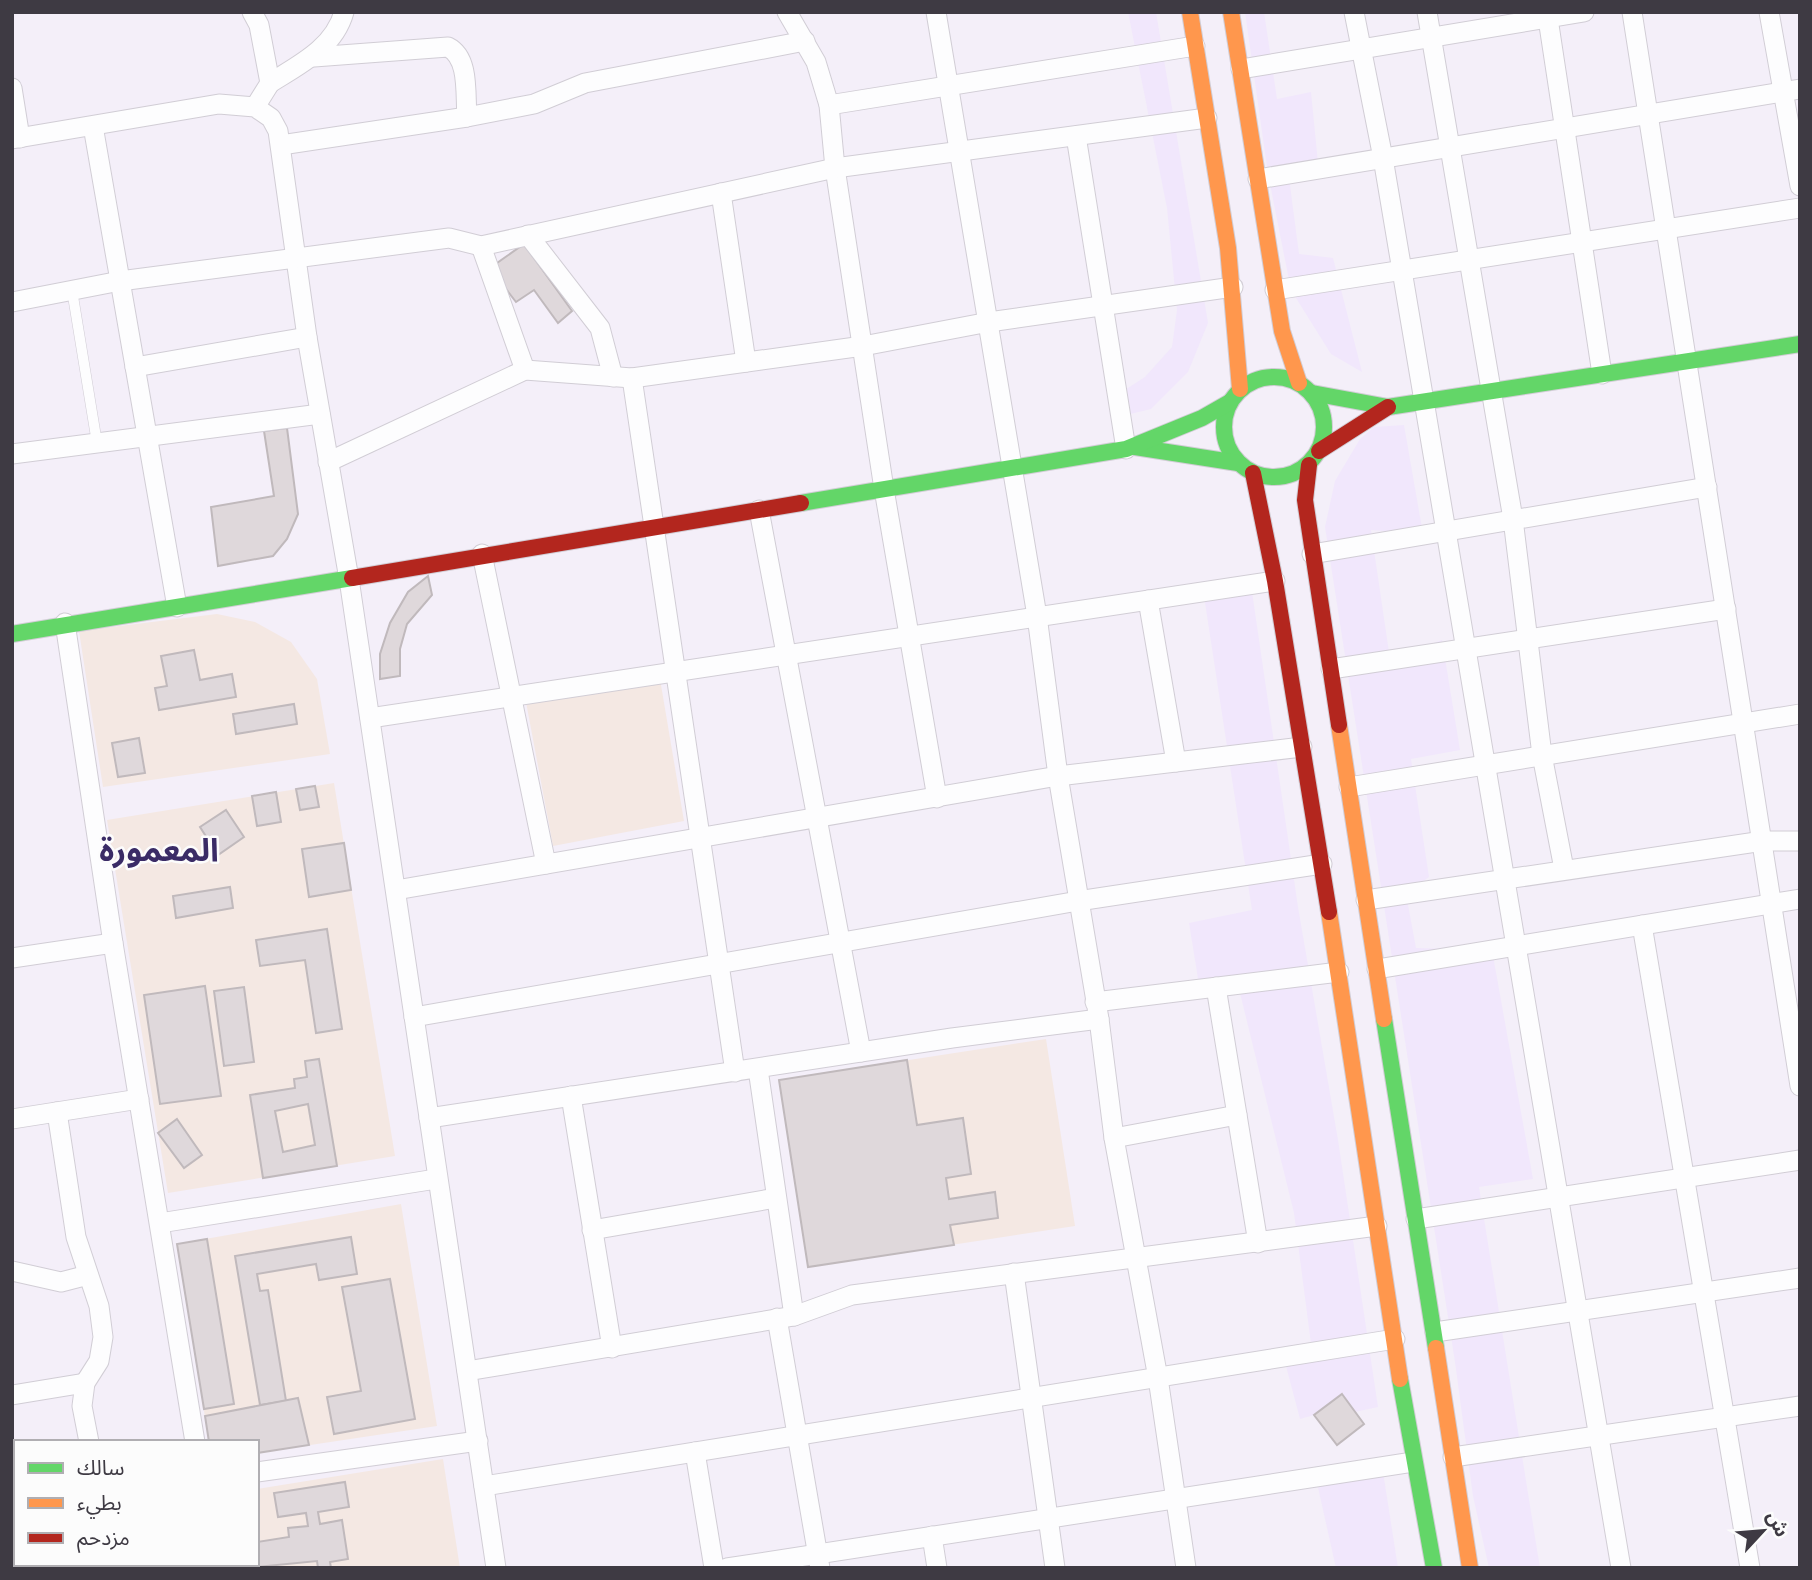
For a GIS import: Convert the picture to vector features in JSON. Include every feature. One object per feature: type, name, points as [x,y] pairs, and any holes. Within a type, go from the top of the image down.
[{"type":"main road","points":[[1190,12],[1240,346],[1235,396],[1225,417],[1224,434],[1229,450],[1238,463],[1253,474],[1282,478],[1388,407]]},
{"type":"main road","points":[[1231,12],[1282,331],[1305,388],[1320,406],[1325,421],[1305,500],[1435,1332],[1469,1568]]},
{"type":"main road","points":[[12,634],[65,623],[349,579],[482,554],[1014,470],[1131,448],[1202,418],[1254,381],[1269,377],[1388,407],[1800,344]]},
{"type":"main road","points":[[1131,448],[1238,463]]},
{"type":"main road","points":[[1253,474],[1275,581],[1322,864],[1413,1462],[1434,1568]]},
{"type":"street","points":[[252,12],[259,24],[270,83]]},
{"type":"street","points":[[255,107],[270,83],[314,57],[341,24],[344,12]]},
{"type":"street","points":[[787,12],[816,62],[829,105],[835,168],[884,489],[937,797]]},
{"type":"street","points":[[936,12],[1014,470],[1114,1138],[1158,1378],[1186,1568]]},
{"type":"street","points":[[1354,12],[1383,158],[1621,1568]]},
{"type":"street","points":[[1427,12],[1513,519],[1542,755],[1564,869]]},
{"type":"street","points":[[1241,69],[1432,39],[1547,15],[1584,12]]},
{"type":"street","points":[[1632,12],[1800,1086]]},
{"type":"street","points":[[1769,12],[1792,90],[1800,186]]},
{"type":"street","points":[[1547,15],[1602,374]]},
{"type":"street","points":[[281,145],[467,117],[534,104],[585,83],[805,41]]},
{"type":"street","points":[[829,105],[1195,46]]},
{"type":"street","points":[[314,57],[448,47],[455,51],[463,65],[467,117]]},
{"type":"street","points":[[12,88],[16,139],[219,104],[255,107],[271,118],[281,145],[307,337],[349,579],[436,1179],[496,1568]]},
{"type":"street","points":[[1258,178],[1792,90]]},
{"type":"street","points":[[12,302],[120,281],[449,238],[481,246],[835,168],[1207,118]]},
{"type":"street","points":[[93,126],[177,607]]},
{"type":"street","points":[[1076,136],[1103,306],[1131,448]]},
{"type":"street","points":[[721,193],[746,362]]},
{"type":"street","points":[[1275,290],[1800,208]]},
{"type":"street","points":[[528,235],[597,323],[623,377],[656,528],[735,1072]]},
{"type":"street","points":[[481,246],[525,370]]},
{"type":"street","points":[[328,462],[525,370],[623,377],[863,346],[989,322],[1233,287]]},
{"type":"street","points":[[135,367],[307,337]]},
{"type":"street","points":[[12,454],[320,415]]},
{"type":"street","points":[[1312,554],[1707,487]]},
{"type":"street","points":[[758,510],[861,1052]]},
{"type":"street","points":[[482,554],[546,864]]},
{"type":"street","points":[[370,718],[1275,581]]},
{"type":"street","points":[[1148,600],[1176,762]]},
{"type":"street","points":[[1331,668],[1726,609]]},
{"type":"street","points":[[65,623],[113,943],[195,1440]]},
{"type":"street","points":[[1349,787],[1800,713]]},
{"type":"street","points":[[396,890],[1058,776],[1302,747]]},
{"type":"street","points":[[1366,900],[1504,877],[1763,841],[1800,841]]},
{"type":"street","points":[[414,1017],[1078,901],[1322,864]]},
{"type":"street","points":[[1377,969],[1800,899]]},
{"type":"street","points":[[1642,925],[1750,1568]]},
{"type":"street","points":[[12,958],[113,943]]},
{"type":"street","points":[[429,1118],[861,1052],[1097,1011],[1216,987],[1339,972]]},
{"type":"street","points":[[1216,987],[1258,1243]]},
{"type":"street","points":[[758,1069],[776,1198],[798,1435],[819,1561]]},
{"type":"street","points":[[571,1097],[612,1348]]},
{"type":"street","points":[[12,1119],[139,1099]]},
{"type":"street","points":[[57,1112],[76,1237],[99,1306],[103,1337],[99,1360],[85,1383],[82,1406],[89,1440]]},
{"type":"street","points":[[1114,1138],[1237,1115]]},
{"type":"street","points":[[1416,1219],[1800,1160]]},
{"type":"street","points":[[160,1223],[436,1179]]},
{"type":"street","points":[[592,1230],[776,1198]]},
{"type":"street","points":[[467,1371],[786,1317],[852,1295],[1075,1264],[1135,1260],[1377,1226]]},
{"type":"street","points":[[12,1271],[61,1282],[88,1275]]},
{"type":"street","points":[[1014,1273],[1055,1568]]},
{"type":"street","points":[[1435,1332],[1800,1278]]},
{"type":"street","points":[[484,1486],[1395,1339]]},
{"type":"street","points":[[12,1395],[85,1383]]},
{"type":"street","points":[[1453,1457],[1800,1406]]},
{"type":"street","points":[[259,1472],[478,1441]]},
{"type":"street","points":[[695,1452],[714,1568]]},
{"type":"street","points":[[727,1568],[819,1561],[932,1536],[1413,1462]]},
{"type":"street","points":[[932,1536],[937,1568]]},
{"type":"lane","points":[[72,290],[97,443]]},
{"type":"shaded area","points":[[1128,12],[1156,12],[1208,323],[1188,372],[1151,409],[1122,416],[1117,395],[1145,377],[1172,347],[1177,310],[1167,208]]},
{"type":"shaded area","points":[[1245,12],[1264,12],[1277,99],[1311,92],[1318,163],[1288,170],[1299,254],[1333,258],[1362,372],[1331,354],[1291,290],[1268,174]]},
{"type":"shaded area","points":[[1404,425],[1423,534],[1371,530],[1390,659],[1442,640],[1460,750],[1411,759],[1429,877],[1406,894],[1416,948],[1492,950],[1533,1179],[1479,1187],[1540,1568],[1489,1568],[1473,1496],[1455,1362],[1325,527],[1335,481],[1360,439],[1374,427]]},
{"type":"shaded area","points":[[1251,585],[1298,907],[1338,1140],[1378,1407],[1355,1412],[1342,1394],[1314,1415],[1300,1419],[1286,1366],[1313,1359],[1294,1213],[1239,989],[1201,997],[1189,923],[1252,910],[1204,596]]},
{"type":"shaded area","points":[[217,614],[255,622],[291,642],[317,679],[330,754],[103,787],[79,631]]},
{"type":"shaded area","points":[[660,679],[684,821],[553,846],[526,702]]},
{"type":"shaded area","points":[[334,783],[395,1156],[168,1193],[107,820]]},
{"type":"shaded area","points":[[1046,1039],[1075,1226],[808,1267],[779,1080]]},
{"type":"shaded area","points":[[401,1204],[437,1426],[259,1453],[259,1440],[209,1440],[177,1244]]},
{"type":"shaded area","points":[[443,1459],[460,1568],[222,1568],[259,1566],[259,1489]]},
{"type":"shaded area","points":[[1383,1472],[1398,1568],[1336,1568],[1317,1483]]},
{"type":"building","points":[[524,244],[572,311],[558,323],[534,290],[516,302],[490,268]]},
{"type":"building","points":[[287,428],[298,514],[287,539],[273,556],[218,566],[211,507],[274,496],[264,431]]},
{"type":"building","points":[[428,576],[432,595],[407,624],[400,649],[400,676],[380,679],[380,654],[390,623],[408,592]]},
{"type":"building","points":[[194,650],[200,680],[232,674],[236,697],[159,710],[155,688],[167,686],[161,656]]},
{"type":"building","points":[[294,704],[297,724],[236,734],[233,714]]},
{"type":"building","points":[[139,738],[145,773],[118,777],[112,743]]},
{"type":"building","points":[[315,786],[319,807],[300,810],[296,789]]},
{"type":"building","points":[[276,792],[281,822],[257,826],[252,796]]},
{"type":"building","points":[[226,810],[244,837],[218,855],[200,827]]},
{"type":"building","points":[[344,843],[351,890],[309,897],[302,849]]},
{"type":"building","points":[[230,887],[233,908],[176,918],[173,896]]},
{"type":"building","points":[[327,929],[342,1029],[316,1033],[305,960],[260,966],[256,940]]},
{"type":"building","points":[[205,986],[221,1096],[160,1104],[144,995]]},
{"type":"building","points":[[244,987],[254,1062],[224,1066],[214,991]]},
{"type":"building","points":[[319,1059],[337,1166],[263,1178],[250,1095],[295,1088],[294,1079],[307,1077],[305,1061]],"holes":[[[308,1104],[315,1145],[283,1152],[275,1111]]]},
{"type":"building","points":[[907,1060],[917,1125],[963,1118],[971,1174],[946,1178],[949,1199],[995,1192],[998,1218],[950,1225],[954,1245],[808,1267],[779,1080]]},
{"type":"building","points":[[177,1119],[202,1155],[184,1168],[158,1133]]},
{"type":"building","points":[[351,1237],[357,1274],[319,1280],[316,1264],[257,1274],[260,1291],[268,1290],[286,1401],[260,1405],[235,1256]]},
{"type":"building","points":[[207,1239],[234,1404],[204,1409],[177,1244]]},
{"type":"building","points":[[390,1279],[415,1419],[334,1434],[327,1397],[361,1391],[342,1287]]},
{"type":"building","points":[[1342,1394],[1364,1424],[1337,1445],[1314,1415]]},
{"type":"building","points":[[298,1398],[309,1445],[259,1453],[259,1440],[209,1440],[205,1416]]},
{"type":"building","points":[[345,1482],[349,1507],[318,1512],[320,1524],[342,1520],[348,1559],[330,1562],[331,1568],[318,1568],[317,1561],[247,1568],[259,1566],[259,1542],[289,1537],[288,1528],[308,1526],[306,1513],[278,1517],[274,1493]]},
{"type":"traffic: fast","points":[[1312,393],[1388,407],[1800,344]]},
{"type":"traffic: fast","points":[[1274,377],[1293,380],[1310,391],[1321,408],[1324,427],[1321,446],[1310,463],[1293,474],[1274,477],[1255,474],[1238,463],[1227,446],[1224,427],[1227,408],[1238,391],[1255,380],[1274,377]]},
{"type":"traffic: fast","points":[[801,503],[1126,449],[1202,418],[1230,402]]},
{"type":"traffic: fast","points":[[1135,447],[1238,463]]},
{"type":"traffic: fast","points":[[12,634],[352,578]]},
{"type":"traffic: fast","points":[[1384,1019],[1436,1348]]},
{"type":"traffic: fast","points":[[1400,1379],[1434,1568]]},
{"type":"traffic: slow","points":[[1190,12],[1228,248],[1240,389]]},
{"type":"traffic: slow","points":[[1231,12],[1282,331],[1299,383]]},
{"type":"traffic: slow","points":[[1339,725],[1384,1019]]},
{"type":"traffic: slow","points":[[1329,912],[1400,1379]]},
{"type":"traffic: slow","points":[[1436,1348],[1470,1568]]},
{"type":"traffic: jam","points":[[1319,451],[1388,407]]},
{"type":"traffic: jam","points":[[1309,465],[1305,500],[1339,725]]},
{"type":"traffic: jam","points":[[1253,473],[1275,581],[1329,912]]},
{"type":"traffic: jam","points":[[352,578],[801,503]]},
{"type":"district","name":"المعمورة","points":[[159,849]]}]
